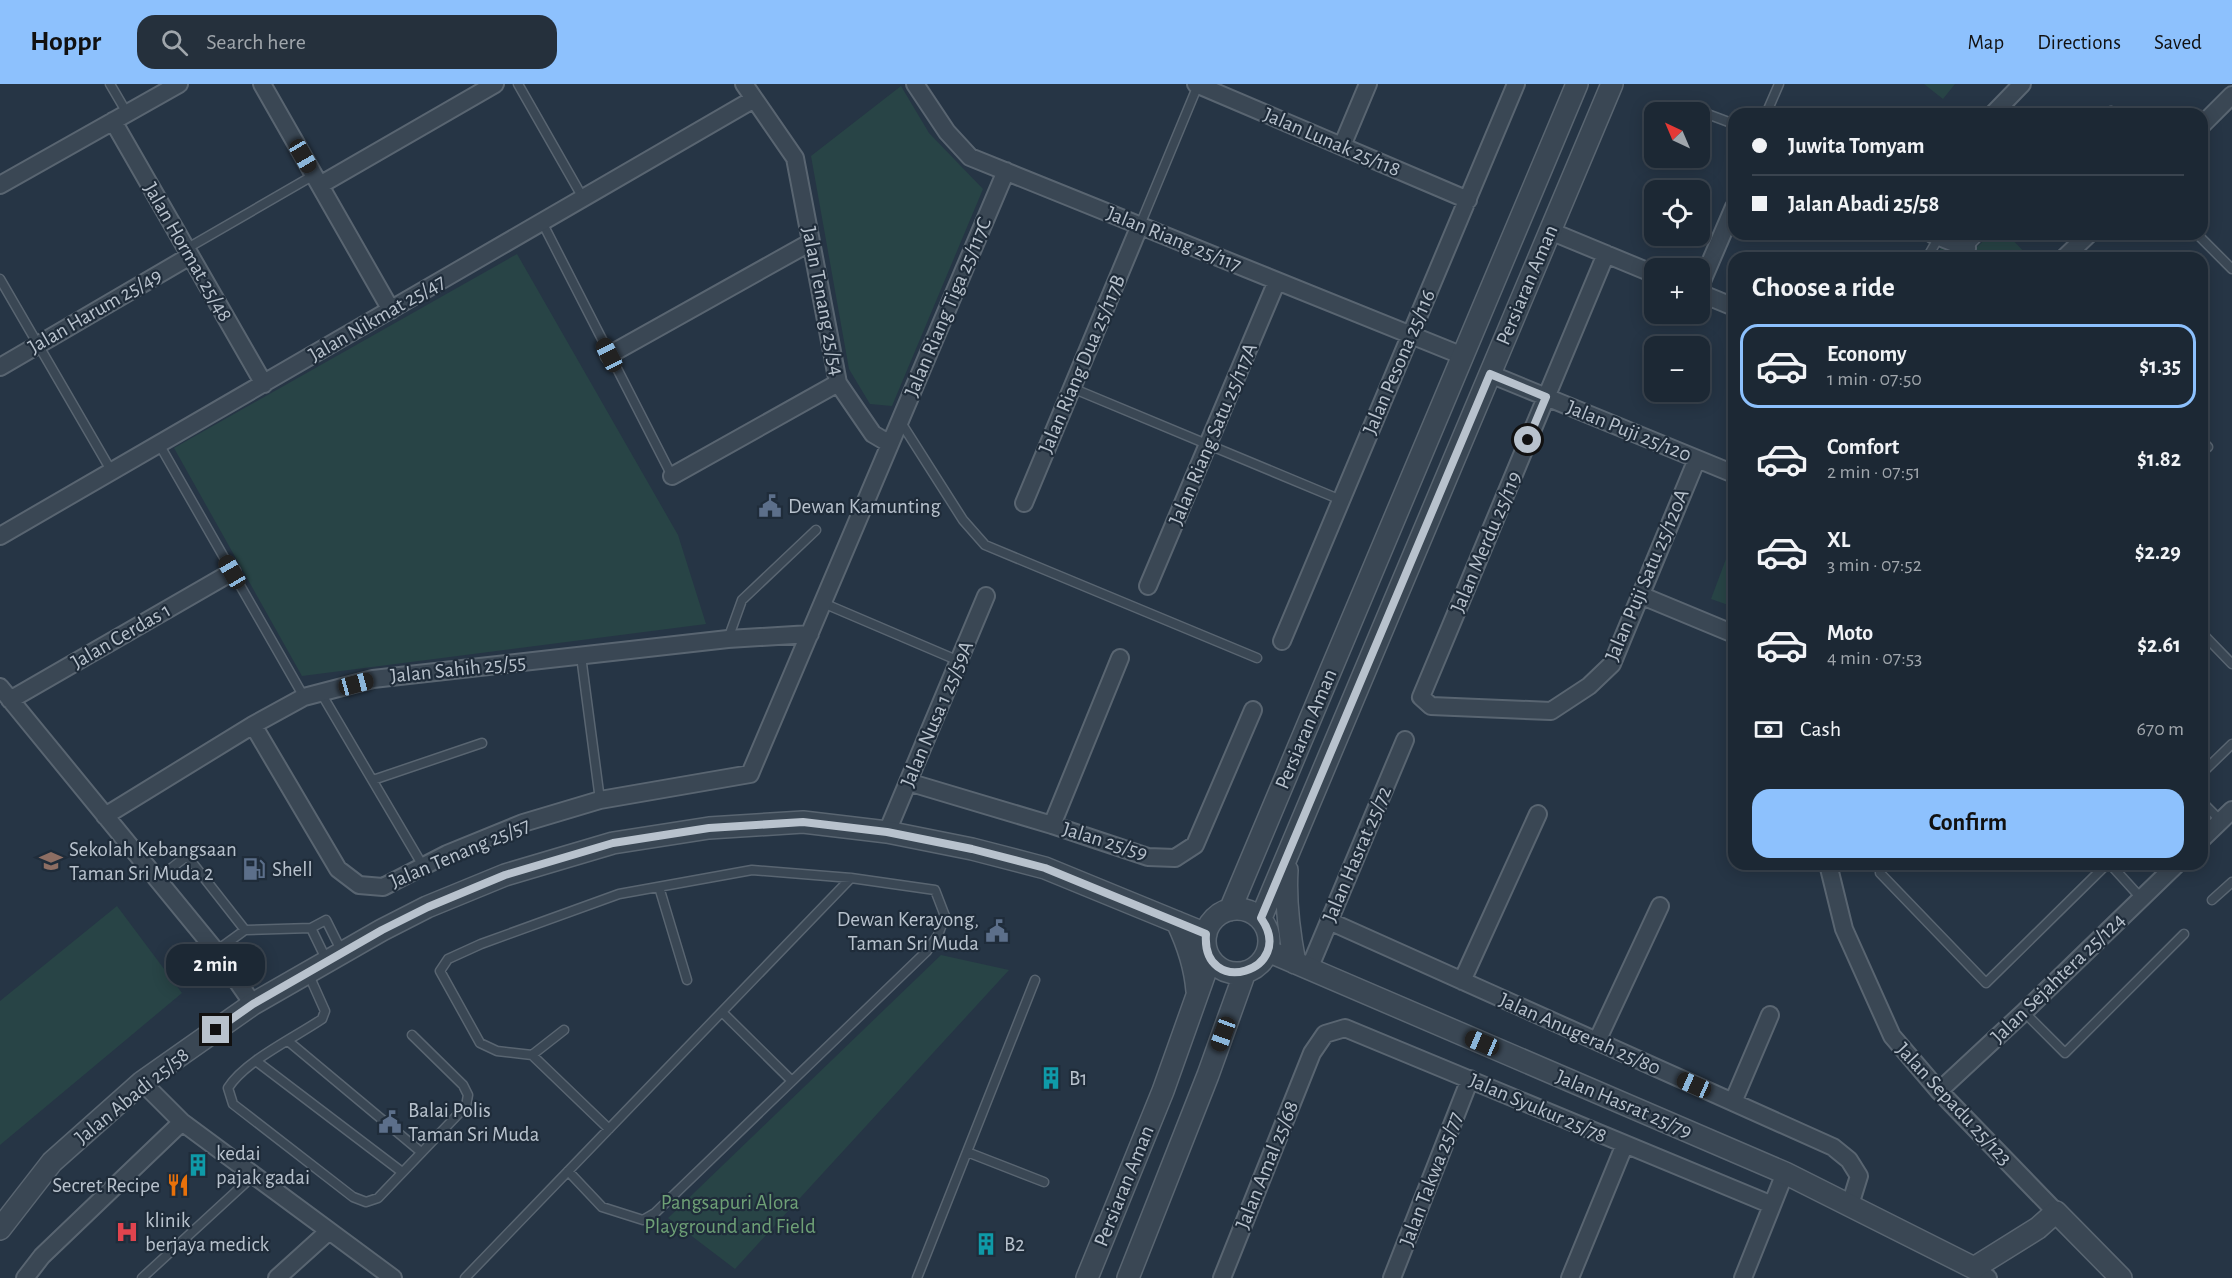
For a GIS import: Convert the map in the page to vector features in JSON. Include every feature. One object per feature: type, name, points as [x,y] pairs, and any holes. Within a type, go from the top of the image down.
[{"type":"street","points":[[0,185],[179,84]]},
{"type":"street","points":[[262,84],[392,310]]},
{"type":"street","points":[[317,180],[495,84]]},
{"type":"street","name":"Jalan Tenang 25/54","points":[[744,84],[795,158],[838,383],[873,434],[890,444]]},
{"type":"street","name":"Jalan Riang 25/117","points":[[915,84],[947,132],[970,157],[1463,356]]},
{"type":"street","points":[[1342,146],[1368,84]]},
{"type":"street","name":"Jalan Pesona 25/116","points":[[1282,641],[1516,84]]},
{"type":"street","name":"Persiaran Aman","points":[[1230,910],[1577,84]]},
{"type":"street","name":"Persiaran Aman","points":[[1261,918],[1612,84]]},
{"type":"street","points":[[1999,108],[2022,84]]},
{"type":"street","name":"Jalan Lunak 25/118","points":[[1205,86],[1468,200]]},
{"type":"street","points":[[2208,118],[2232,95]]},
{"type":"street","name":"Jalan Nikmat 25/47","points":[[0,536],[754,99]]},
{"type":"street","name":"Jalan Hormat 25/48","points":[[120,117],[188,252],[264,384]]},
{"type":"street","name":"Jalan Riang Tiga 25/117C","points":[[890,444],[1006,171]]},
{"type":"street","points":[[1710,263],[1728,221]]},
{"type":"street","name":"Jalan Riang Dua 25/117B","points":[[1024,503],[1140,225]]},
{"type":"street","points":[[1550,231],[1644,270]]},
{"type":"street","points":[[1947,240],[1967,248]]},
{"type":"street","points":[[2070,252],[2083,240]]},
{"type":"street","points":[[609,355],[811,242]]},
{"type":"street","name":"Jalan Harum 25/49","points":[[0,366],[188,252]]},
{"type":"street","name":"Jalan Merdu 25/119","points":[[1421,697],[1606,254]]},
{"type":"street","name":"Jalan Riang Satu 25/117A","points":[[1148,586],[1277,281]]},
{"type":"street","points":[[1710,296],[1728,304]]},
{"type":"street","name":"Jalan Puji 25/120","points":[[1490,374],[1728,472]]},
{"type":"street","points":[[672,476],[838,383]]},
{"type":"street","points":[[810,634],[890,444]]},
{"type":"street","name":"Jalan Puji Satu 25/120A","points":[[1421,697],[1431,706],[1551,711],[1588,686],[1612,664],[1697,459]]},
{"type":"street","points":[[1389,532],[1419,543]]},
{"type":"street","name":"Jalan Cerdas 1","points":[[5,693],[232,572]]},
{"type":"street","points":[[1640,595],[1728,632]]},
{"type":"street","name":"Jalan Nusa 1 25/59A","points":[[887,832],[986,596]]},
{"type":"street","name":"Jalan Sahih 25/55","points":[[105,816],[253,725],[304,697],[373,679],[728,639],[810,634]]},
{"type":"street","name":"Jalan Tenang 25/57","points":[[253,725],[338,869],[359,885],[382,887],[447,854],[523,823],[600,800],[750,774],[810,634]]},
{"type":"street","points":[[1052,825],[1119,658]]},
{"type":"street","points":[[5,693],[216,951],[253,1004]]},
{"type":"street","name":"Jalan 25/59","points":[[908,782],[1052,825],[1148,857],[1174,858],[1195,844],[1253,710]]},
{"type":"street","name":"Jalan Hasrat 25/72","points":[[1302,966],[1329,921],[1405,740]]},
{"type":"street","points":[[1462,981],[1538,814]]},
{"type":"street","points":[[2208,833],[2226,816]]},
{"type":"street","name":"Jalan Abadi 25/58","points":[[0,1229],[52,1162],[142,1082],[253,1004],[428,907],[505,875],[613,843],[709,828],[803,822],[887,832],[972,849],[1045,868],[1206,934]]},
{"type":"street","points":[[1288,854],[1285,892],[1288,924],[1302,966]]},
{"type":"street","name":"Jalan Sepadu 25/123","points":[[1829,870],[1844,929],[1892,1036],[1939,1091],[2121,1278]]},
{"type":"street","name":"Jalan Sejahtera 25/124","points":[[1939,1091],[2170,870]]},
{"type":"street","points":[[1597,1041],[1660,906]]},
{"type":"street","points":[[1241,909],[1252,912],[1261,918],[1269,934],[1268,951],[1255,968],[1245,972],[1226,971],[1210,959],[1207,952],[1206,934],[1214,918],[1230,910],[1241,909]]},
{"type":"street","name":"Jalan Anugerah 25/80","points":[[1329,921],[1833,1147],[1849,1160],[1859,1176],[1850,1205]]},
{"type":"street","points":[[1177,922],[1196,969],[1198,995]]},
{"type":"street","name":"Jalan Hasrat 25/79","points":[[1268,951],[1785,1173],[1981,1273],[2056,1212]]},
{"type":"street","name":"Persiaran Aman","points":[[1087,1278],[1163,1091],[1210,959]]},
{"type":"street","name":"Persiaran Aman","points":[[1128,1278],[1245,972]]},
{"type":"street","points":[[1733,1102],[1770,1015]]},
{"type":"street","name":"Jalan Syukur 25/78","points":[[1312,1053],[1324,1034],[1345,1028],[1772,1205]]},
{"type":"street","name":"Jalan Amal 25/68","points":[[1222,1278],[1312,1053]]},
{"type":"street","points":[[1163,1091],[1182,1074],[1190,1073],[1199,1081],[1198,1098]]},
{"type":"street","name":"Jalan Takwa 25/77","points":[[1392,1278],[1470,1079]]},
{"type":"street","points":[[142,1082],[182,1122],[393,1278]]},
{"type":"street","points":[[25,1278],[42,1256],[182,1122]]},
{"type":"street","points":[[1570,1278],[1625,1144]]},
{"type":"street","points":[[1743,1278],[1785,1173]]},
{"type":"street","points":[[276,1278],[328,1231]]},
{"type":"lane","points":[[110,84],[120,117]]},
{"type":"lane","points":[[518,84],[584,199]]},
{"type":"lane","points":[[1769,108],[1779,84]]},
{"type":"lane","points":[[1140,225],[1205,86]]},
{"type":"lane","points":[[1710,115],[1728,122]]},
{"type":"lane","points":[[188,252],[317,180]]},
{"type":"lane","points":[[542,222],[672,476]]},
{"type":"lane","points":[[1967,248],[1975,240]]},
{"type":"lane","points":[[2203,240],[2232,269]]},
{"type":"lane","points":[[0,279],[112,472]]},
{"type":"lane","points":[[1072,388],[1341,500]]},
{"type":"lane","points":[[900,420],[963,520],[985,545],[1257,658]]},
{"type":"lane","points":[[159,444],[304,697]]},
{"type":"lane","points":[[728,639],[742,600],[816,530]]},
{"type":"lane","points":[[823,603],[959,661]]},
{"type":"lane","points":[[2208,639],[2232,664]]},
{"type":"lane","points":[[580,656],[600,800]]},
{"type":"lane","points":[[321,693],[423,866]]},
{"type":"lane","points":[[373,780],[482,742]]},
{"type":"lane","points":[[2208,767],[2232,744]]},
{"type":"lane","points":[[2208,806],[2226,816]]},
{"type":"lane","points":[[157,879],[187,856],[245,930]]},
{"type":"lane","points":[[568,1171],[602,1207],[643,1220],[655,1213],[927,951],[938,935],[945,916],[934,890],[851,878],[752,870],[619,894],[481,944],[448,959],[440,971],[480,1042],[497,1051],[532,1055],[609,1129]]},
{"type":"lane","points":[[1881,870],[1881,873],[1986,983],[2103,870]]},
{"type":"lane","points":[[2115,870],[2141,898]]},
{"type":"lane","points":[[465,1278],[851,878]]},
{"type":"lane","points":[[2212,900],[2232,882]]},
{"type":"lane","points":[[659,887],[687,980]]},
{"type":"lane","points":[[216,951],[245,930],[310,928],[326,920],[335,957]]},
{"type":"lane","points":[[310,928],[335,957]]},
{"type":"lane","points":[[2024,1012],[2065,1053],[2184,934]]},
{"type":"lane","points":[[308,972],[326,1011],[322,1019],[236,1075],[228,1088],[233,1104],[353,1197],[366,1202],[378,1197],[466,1106],[468,1095],[464,1084],[412,1035]]},
{"type":"lane","points":[[917,1278],[1035,980]]},
{"type":"lane","points":[[722,1012],[791,1080]]},
{"type":"lane","points":[[532,1055],[564,1030]]},
{"type":"lane","points":[[288,1041],[421,1152]]},
{"type":"lane","points":[[256,1061],[402,1172]]},
{"type":"lane","points":[[967,1152],[1044,1182]]},
{"type":"lane","points":[[142,1278],[253,1176]]},
{"type":"green space","points":[[1924,84],[1955,84],[1943,99]]},
{"type":"green space","points":[[901,86],[929,133],[983,189],[892,406],[870,404],[849,369],[811,156]]},
{"type":"green space","points":[[1984,240],[2013,240],[2024,252],[1971,252]]},
{"type":"green space","points":[[1942,246],[1955,252],[1938,252]]},
{"type":"green space","points":[[517,254],[678,535],[706,624],[302,676],[174,448]]},
{"type":"green space","points":[[1726,559],[1728,560],[1728,605],[1711,599]]},
{"type":"green space","points":[[117,906],[182,993],[0,1145],[0,1001]]},
{"type":"green space","name":"Pangsapuri Alora Playground and Field","points":[[941,955],[1009,970],[735,1269],[668,1218]]},
{"type":"place","name":"Dewan Kamunting","points":[[770,506]]},
{"type":"place","name":"Sekolah Kebangsaan Taman Sri Muda 2","points":[[51,861]]},
{"type":"place","name":"Shell","points":[[254,869]]},
{"type":"place","name":"Dewan Kerayong, Taman Sri Muda","points":[[997,931]]},
{"type":"place","name":"B1","points":[[1051,1078]]},
{"type":"place","name":"Balai Polis Taman Sri Muda","points":[[390,1122]]},
{"type":"place","name":"kedai pajak gadai","points":[[198,1165]]},
{"type":"place","name":"Secret Recipe","points":[[178,1185]]},
{"type":"place","name":"klinik berjaya medick","points":[[127,1232]]},
{"type":"place","name":"B2","points":[[986,1244]]},
{"type":"route","points":[[216,1030],[253,1004],[382,930],[428,907],[505,875],[613,843],[709,828],[803,822],[887,832],[972,849],[1045,868],[1206,934],[1205,943],[1210,959],[1226,971],[1236,973],[1255,968],[1263,960],[1269,943],[1269,934],[1261,918],[1490,374],[1546,397],[1528,440]]}]
